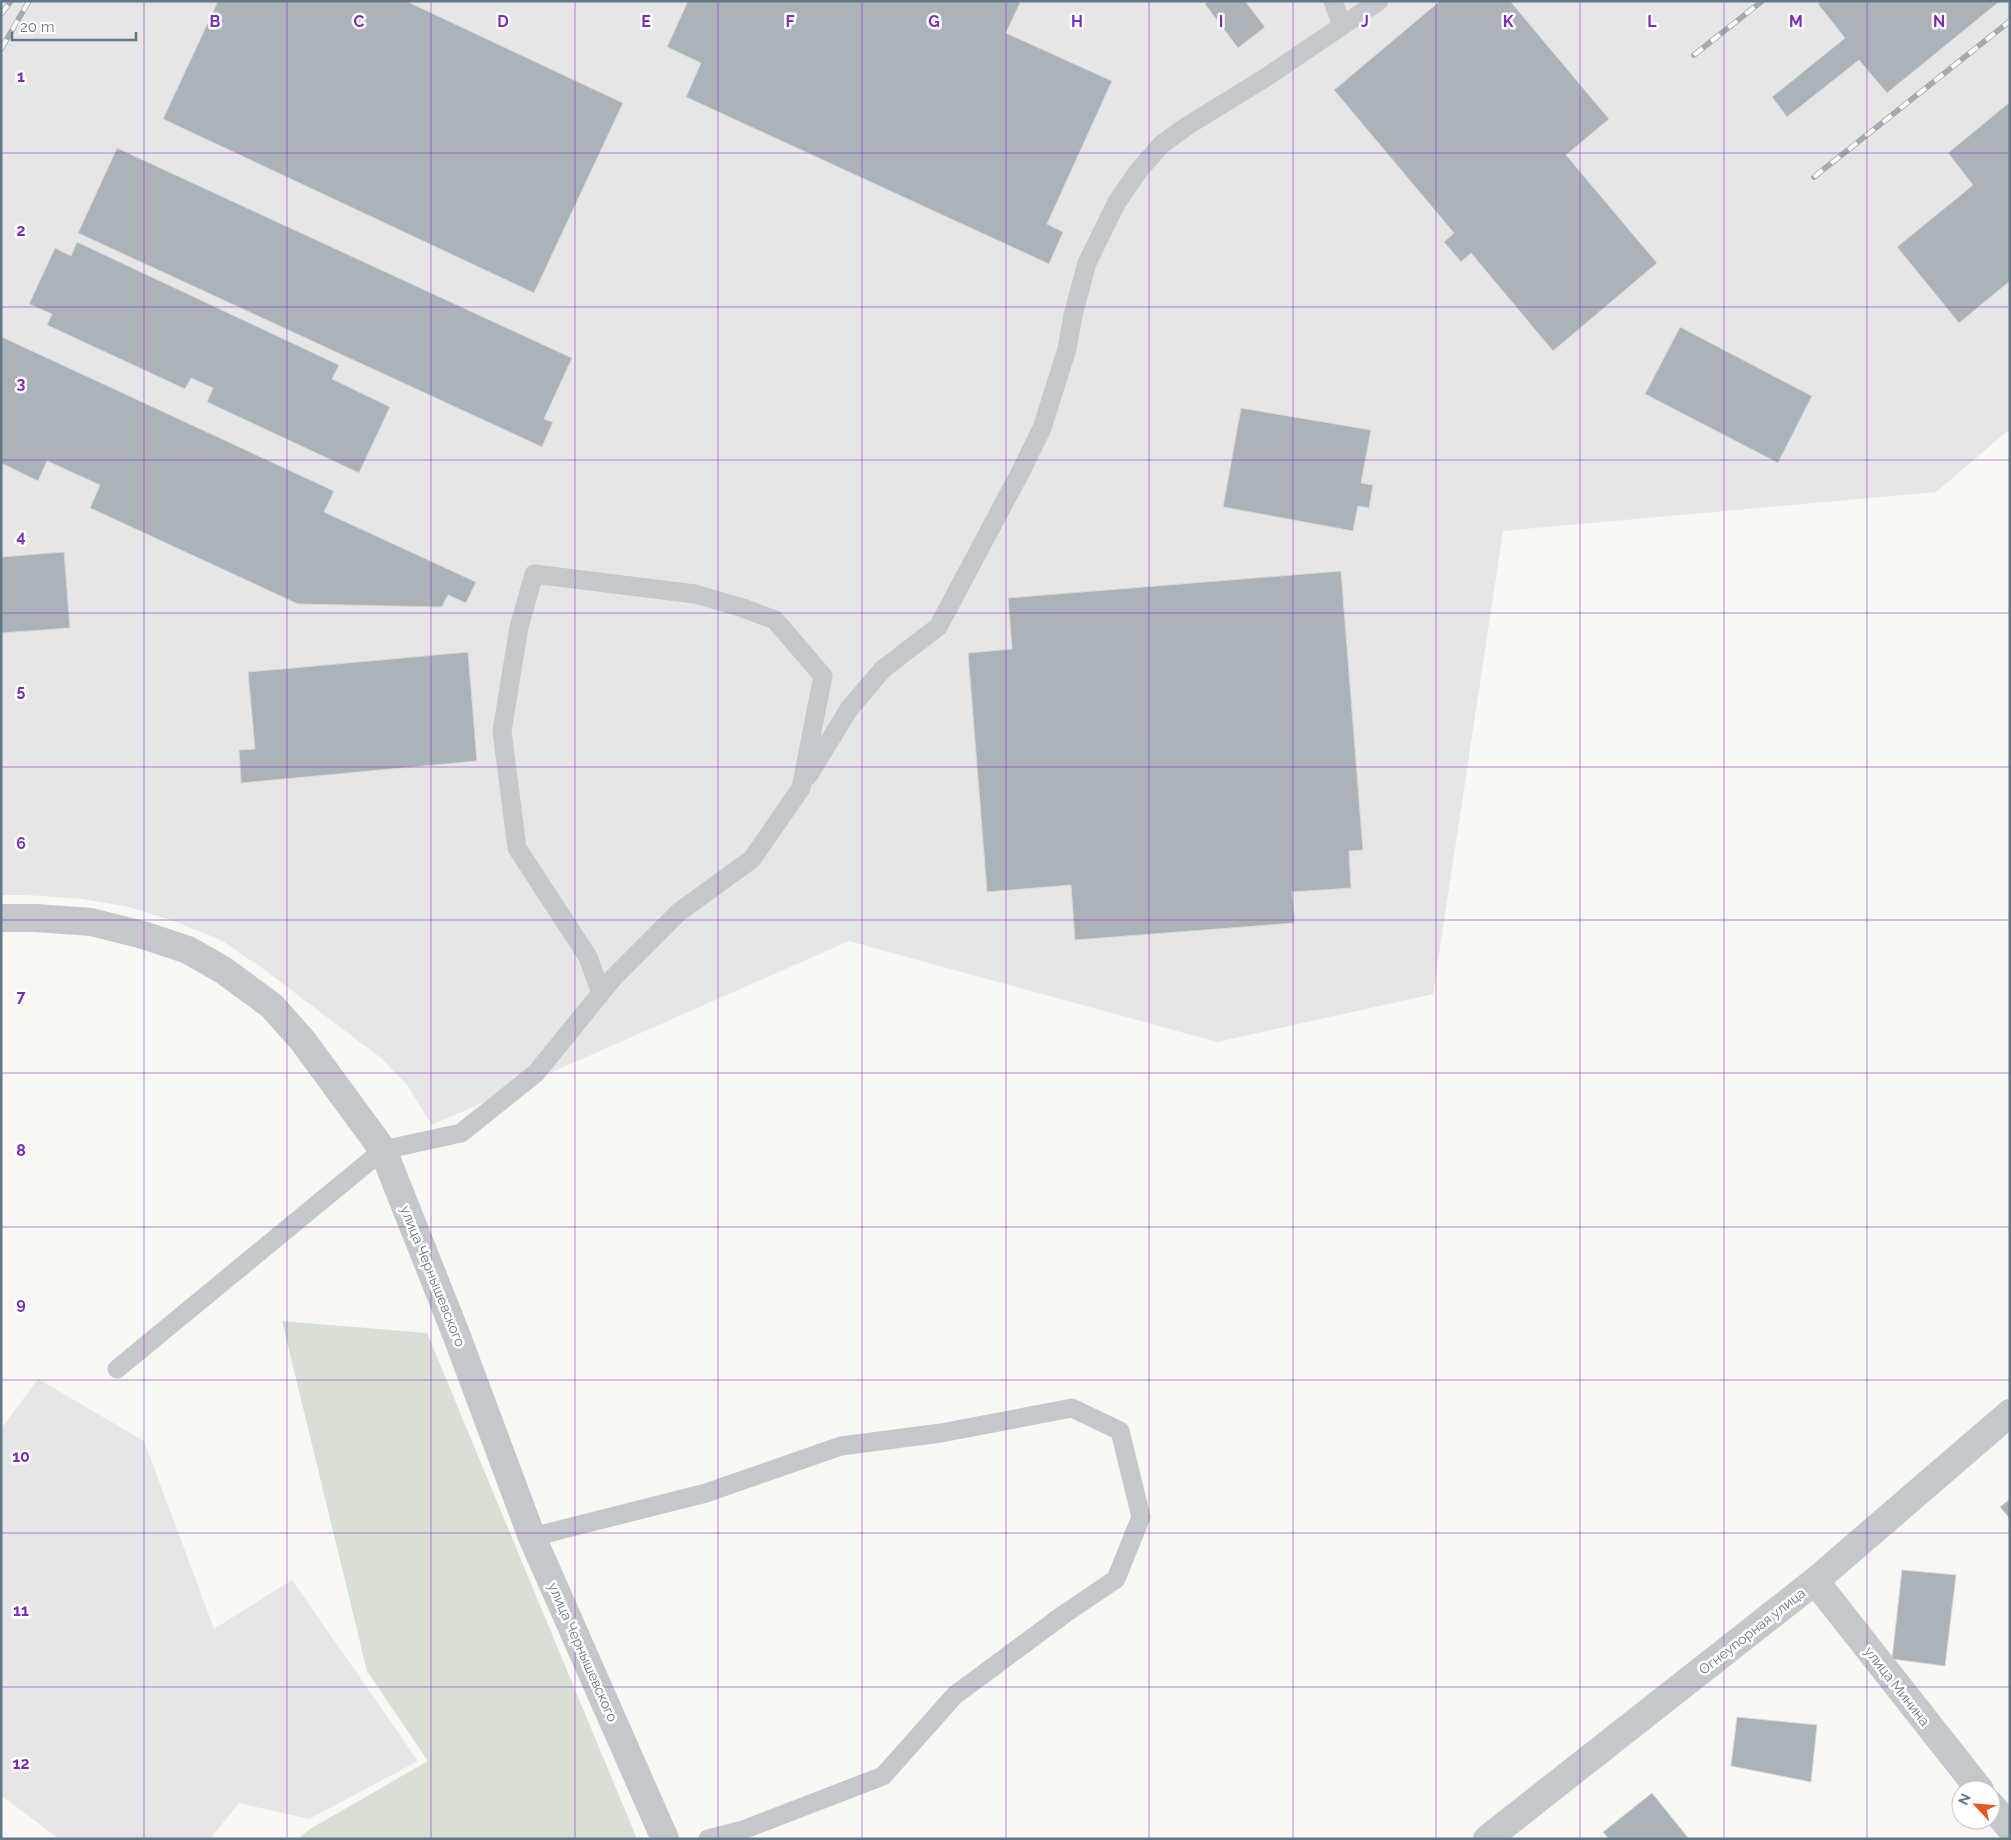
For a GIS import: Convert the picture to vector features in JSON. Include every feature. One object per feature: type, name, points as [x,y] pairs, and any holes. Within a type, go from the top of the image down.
[{"type":"street","name":"улица Чернышевского","points":[[1,918],[36,918],[91,922],[143,935],[188,950],[223,970],[272,1006],[303,1041],[383,1150],[456,1334],[532,1537],[665,1839]]},
{"type":"street","name":"Огнеупорная улица","points":[[1486,1839],[1815,1581],[2010,1414]]},
{"type":"street","name":"улица Минина","points":[[1815,1581],[1972,1780]]},
{"type":"street","points":[[2001,1817],[2010,1828]]},
{"type":"lane","points":[[1333,1],[1342,26]]},
{"type":"lane","points":[[117,1369],[383,1150],[461,1133],[536,1073],[614,977],[679,912],[752,859],[801,788],[849,709],[883,669],[938,627],[1042,428],[1064,358],[1087,263],[1117,202],[1139,170],[1162,144],[1379,1]]},
{"type":"lane","points":[[601,993],[588,957],[517,848],[502,731],[519,626],[534,574],[695,594],[743,608],[775,620],[823,676],[801,788]]},
{"type":"lane","points":[[532,1537],[706,1493],[841,1446],[942,1433],[1072,1408],[1120,1431],[1141,1517],[1116,1579],[1063,1615],[956,1695],[883,1776],[742,1830],[708,1839]]},
{"type":"shaded area","points":[[1,1],[2010,1],[2010,429],[1936,492],[1503,531],[1433,994],[1217,1042],[849,941],[432,1125],[407,1085],[381,1058],[262,968],[221,940],[174,921],[129,907],[83,899],[1,895]]},
{"type":"shaded area","points":[[282,1321],[427,1333],[637,1839],[298,1839],[310,1829],[428,1761],[367,1671]]},
{"type":"shaded area","points":[[38,1379],[144,1441],[214,1629],[292,1580],[418,1761],[309,1819],[239,1803],[210,1839],[59,1839],[1,1795],[1,1429]]},
{"type":"building","points":[[218,1],[406,1],[623,103],[534,293],[163,119]]},
{"type":"building","points":[[688,1],[1017,1],[1020,3],[1006,33],[1112,81],[1047,224],[1063,232],[1049,264],[686,97],[701,63],[667,47]]},
{"type":"building","points":[[1208,1],[1245,1],[1265,27],[1238,48],[1205,4]]},
{"type":"building","points":[[1440,1],[1510,1],[1609,119],[1566,155],[1657,263],[1553,351],[1471,253],[1461,262],[1444,242],[1454,233],[1334,90]]},
{"type":"building","points":[[1821,1],[2000,1],[1887,93],[1859,60],[1787,117],[1772,97],[1845,38],[1818,4]]},
{"type":"building","points":[[2010,102],[2010,281],[1959,323],[1897,247],[1973,185],[1948,153]]},
{"type":"building","points":[[117,148],[572,358],[544,419],[553,422],[542,447],[78,233]]},
{"type":"building","points":[[77,242],[339,365],[332,379],[390,407],[359,473],[207,402],[213,388],[191,378],[185,389],[47,325],[52,314],[29,304],[55,248],[71,256]]},
{"type":"building","points":[[1680,327],[1812,396],[1778,463],[1645,394]]},
{"type":"building","points":[[2,337],[334,491],[324,512],[476,582],[466,603],[448,595],[442,607],[298,604],[90,508],[100,485],[47,461],[38,481],[1,463]]},
{"type":"building","points":[[1241,408],[1371,430],[1361,483],[1373,485],[1369,508],[1358,506],[1353,531],[1223,507]]},
{"type":"building","points":[[64,552],[70,628],[1,633],[1,557]]},
{"type":"building","points":[[1341,571],[1363,850],[1349,851],[1351,888],[1292,892],[1295,923],[1075,940],[1071,885],[987,892],[968,653],[1012,649],[1008,598]]},
{"type":"building","points":[[468,652],[477,761],[241,783],[239,750],[255,749],[248,672]]},
{"type":"building","points":[[2010,1499],[2010,1519],[2000,1507]]},
{"type":"building","points":[[1902,1570],[1956,1575],[1945,1666],[1892,1659]]},
{"type":"building","points":[[1737,1717],[1817,1725],[1811,1782],[1731,1766]]},
{"type":"building","points":[[1652,1793],[1689,1839],[1609,1839],[1603,1832]]},
{"type":"railway","points":[[1,14],[11,1]]},
{"type":"railway","points":[[1,49],[29,1]]},
{"type":"railway","points":[[1694,55],[1762,1]]},
{"type":"railway","points":[[1814,177],[2010,21]]}]
